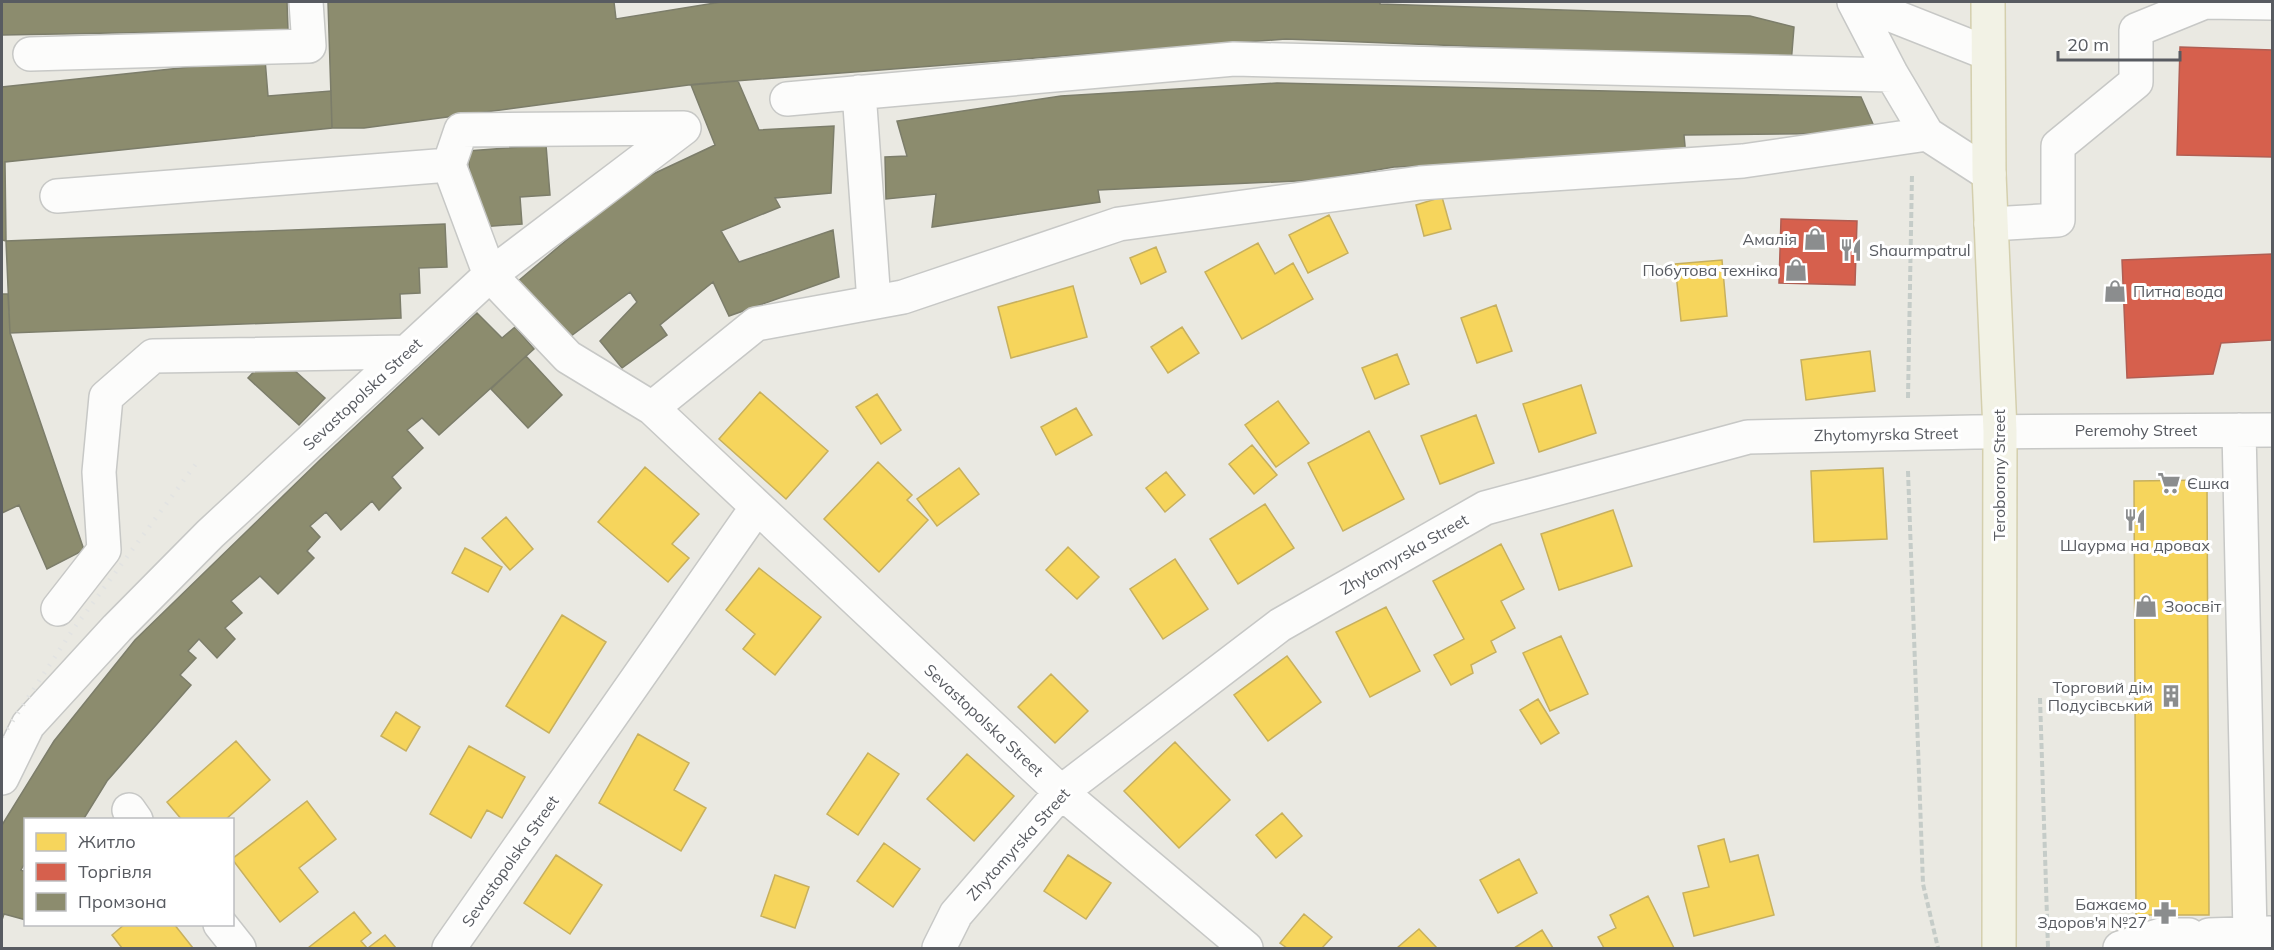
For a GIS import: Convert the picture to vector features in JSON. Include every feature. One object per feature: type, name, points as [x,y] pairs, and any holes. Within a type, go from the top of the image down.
[{"type":"main road","name":"Teroborony Street","points":[[1988,2],[1989,174],[2000,431],[1999,948]]},
{"type":"street","points":[[30,54],[309,46],[306,2]]},
{"type":"street","points":[[1856,2],[1987,53]]},
{"type":"street","points":[[1856,2],[1892,75],[1927,134],[1989,174]]},
{"type":"street","points":[[1991,224],[2058,220],[2058,146],[2136,82],[2136,30],[2205,2],[2272,3]]},
{"type":"street","points":[[787,99],[1234,59],[1892,75]]},
{"type":"street","points":[[859,92],[874,302]]},
{"type":"street","points":[[684,128],[490,275],[449,165],[461,130],[684,128]]},
{"type":"street","points":[[652,408],[756,324],[903,297],[1119,224],[1420,183],[1743,161],[1927,134]]},
{"type":"street","points":[[57,196],[449,165]]},
{"type":"street","name":"Sevastopolska Street","points":[[2,778],[28,725],[117,628],[210,534],[490,275],[568,357],[652,408],[1061,792],[1246,948]]},
{"type":"street","points":[[57,609],[104,550],[99,472],[106,397],[153,356],[407,352]]},
{"type":"street","points":[[2120,948],[2161,935],[2261,933],[2239,430]]},
{"type":"street","name":"Peremohy Street","points":[[2000,431],[2272,430]]},
{"type":"street","name":"Zhytomyrska Street","points":[[939,948],[956,914],[1061,792],[1280,625],[1485,508],[1748,437],[2000,431]]},
{"type":"street","name":"Sevastopolska Street","points":[[448,948],[757,507]]},
{"type":"street","points":[[222,926],[239,948]]},
{"type":"building: Житло","points":[[1442,197],[1451,229],[1424,236],[1416,205]]},
{"type":"building: Житло","points":[[1329,215],[1348,253],[1308,273],[1289,235]]},
{"type":"building: Житло","points":[[1258,243],[1275,274],[1293,263],[1313,299],[1242,339],[1205,272]]},
{"type":"building: Житло","points":[[1156,247],[1166,272],[1141,284],[1130,258]]},
{"type":"building: Житло","points":[[1722,260],[1727,316],[1681,321],[1675,264]]},
{"type":"building: Житло","points":[[1073,286],[1087,337],[1011,358],[998,307]]},
{"type":"building: Житло","points":[[1496,305],[1512,351],[1477,363],[1461,318]]},
{"type":"building: Житло","points":[[1182,327],[1199,353],[1168,373],[1151,347]]},
{"type":"building: Житло","points":[[1870,351],[1875,391],[1806,400],[1801,360]]},
{"type":"building: Житло","points":[[1397,354],[1409,384],[1375,399],[1362,368]]},
{"type":"building: Житло","points":[[1581,385],[1596,433],[1539,452],[1523,404]]},
{"type":"building: Житло","points":[[760,392],[828,451],[786,499],[719,439]]},
{"type":"building: Житло","points":[[877,394],[901,430],[881,444],[856,407]]},
{"type":"building: Житло","points":[[1278,401],[1309,443],[1276,467],[1245,425]]},
{"type":"building: Житло","points":[[1076,408],[1092,435],[1056,455],[1041,427]]},
{"type":"building: Житло","points":[[1476,415],[1494,463],[1440,484],[1421,436]]},
{"type":"building: Житло","points":[[1369,431],[1404,499],[1343,531],[1308,463]]},
{"type":"building: Житло","points":[[1252,445],[1277,475],[1254,494],[1229,464]]},
{"type":"building: Житло","points":[[878,462],[912,495],[907,500],[928,520],[879,572],[824,519]]},
{"type":"building: Житло","points":[[645,467],[699,514],[672,544],[689,558],[668,582],[598,522]]},
{"type":"building: Житло","points":[[959,468],[979,494],[937,526],[917,499]]},
{"type":"building: Житло","points":[[1883,468],[1887,539],[1814,542],[1811,471]]},
{"type":"building: Житло","points":[[1166,472],[1185,495],[1165,512],[1146,488]]},
{"type":"building: Житло","name":"Торговий дім Подусівський","points":[[2207,480],[2209,915],[2136,915],[2134,481]]},
{"type":"building: Житло","points":[[1265,504],[1294,548],[1238,584],[1210,539]]},
{"type":"building: Житло","points":[[1613,510],[1632,566],[1559,590],[1541,534]]},
{"type":"building: Житло","points":[[506,517],[533,549],[510,570],[482,538]]},
{"type":"building: Житло","points":[[1501,544],[1524,589],[1501,601],[1515,628],[1491,641],[1496,652],[1471,665],[1473,673],[1451,685],[1434,655],[1464,639],[1433,581]]},
{"type":"building: Житло","points":[[1068,547],[1099,577],[1077,599],[1046,570]]},
{"type":"building: Житло","points":[[465,548],[502,567],[488,592],[452,573]]},
{"type":"building: Житло","points":[[1175,559],[1208,609],[1163,639],[1130,589]]},
{"type":"building: Житло","points":[[759,568],[821,617],[775,675],[743,649],[755,634],[726,610]]},
{"type":"building: Житло","points":[[1386,607],[1420,671],[1370,697],[1336,632]]},
{"type":"building: Житло","points":[[562,615],[606,642],[549,733],[506,706]]},
{"type":"building: Житло","points":[[1561,636],[1588,694],[1550,711],[1523,653]]},
{"type":"building: Житло","points":[[1287,656],[1321,702],[1268,741],[1234,695]]},
{"type":"building: Житло","points":[[1051,674],[1088,711],[1055,743],[1018,707]]},
{"type":"building: Житло","points":[[1538,699],[1559,733],[1541,744],[1520,710]]},
{"type":"building: Житло","points":[[396,712],[420,727],[406,751],[381,736]]},
{"type":"building: Житло","points":[[638,734],[689,763],[674,790],[706,808],[681,851],[599,803]]},
{"type":"building: Житло","points":[[236,741],[270,780],[227,818],[180,818],[167,802]]},
{"type":"building: Житло","points":[[1175,742],[1230,800],[1179,848],[1124,791]]},
{"type":"building: Житло","points":[[469,746],[525,777],[502,818],[487,810],[471,838],[430,814]]},
{"type":"building: Житло","points":[[868,753],[899,774],[858,835],[827,814]]},
{"type":"building: Житло","points":[[967,754],[1014,796],[974,841],[927,799]]},
{"type":"building: Житло","points":[[307,801],[336,839],[299,868],[318,892],[280,922],[234,862],[234,857]]},
{"type":"building: Житло","points":[[1282,813],[1302,836],[1276,858],[1256,835]]},
{"type":"building: Житло","points":[[1724,839],[1730,862],[1758,855],[1774,915],[1694,936],[1683,893],[1709,887],[1698,846]]},
{"type":"building: Житло","points":[[884,843],[920,869],[893,907],[857,881]]},
{"type":"building: Житло","points":[[556,855],[602,885],[570,934],[524,903]]},
{"type":"building: Житло","points":[[1068,855],[1111,883],[1086,919],[1044,891]]},
{"type":"building: Житло","points":[[1519,859],[1537,893],[1498,913],[1480,880]]},
{"type":"building: Житло","points":[[775,875],[809,887],[795,928],[761,916]]},
{"type":"building: Житло","points":[[1648,896],[1674,948],[1604,948],[1598,937],[1616,928],[1610,915]]},
{"type":"building: Житло","points":[[354,912],[371,933],[361,941],[367,948],[308,948]]},
{"type":"building: Житло","points":[[1304,914],[1332,937],[1322,948],[1287,948],[1280,943]]},
{"type":"building: Житло","points":[[123,926],[176,926],[193,948],[122,948],[112,935]]},
{"type":"building: Житло","points":[[1419,929],[1437,948],[1397,948]]},
{"type":"building: Житло","points":[[1542,930],[1553,948],[1514,948]]},
{"type":"building: Житло","points":[[385,935],[396,948],[368,948]]},
{"type":"building: Торгівля","points":[[2180,47],[2272,50],[2272,157],[2177,155]]},
{"type":"building: Торгівля","points":[[1781,219],[1857,221],[1855,285],[1779,283]]},
{"type":"building: Торгівля","points":[[2272,254],[2272,340],[2221,343],[2213,374],[2127,378],[2122,260]]},
{"type":"building: Промзона","points":[[2,2],[287,2],[288,30],[2,35]]},
{"type":"building: Промзона","points":[[328,2],[614,2],[616,19],[721,2],[1380,2],[1380,4],[1750,16],[1794,27],[1791,64],[1536,49],[1286,39],[696,84],[364,128],[332,128]]},
{"type":"building: Промзона","points":[[265,59],[268,96],[331,91],[332,128],[5,162],[6,241],[2,240],[2,87]]},
{"type":"building: Промзона","points":[[738,81],[759,130],[834,126],[831,193],[775,198],[780,207],[721,231],[739,262],[833,230],[839,277],[729,316],[713,282],[660,325],[667,335],[622,368],[600,341],[637,302],[630,292],[567,339],[517,282],[634,183],[715,145],[691,85]]},
{"type":"building: Промзона","points":[[1277,83],[1861,97],[1877,133],[1684,135],[1686,157],[1394,167],[1318,180],[1098,190],[1100,202],[932,227],[936,194],[886,199],[885,157],[907,156],[897,121],[1061,96]]},
{"type":"building: Промзона","points":[[546,145],[550,195],[520,197],[522,224],[480,227],[472,201],[468,151]]},
{"type":"building: Промзона","points":[[445,224],[447,267],[419,268],[420,293],[400,294],[401,318],[10,333],[6,241]]},
{"type":"building: Промзона","points":[[2,294],[8,294],[10,333],[84,550],[47,569],[19,505],[2,513]]},
{"type":"building: Промзона","points":[[477,313],[502,338],[515,327],[534,349],[439,435],[422,418],[407,430],[423,448],[392,477],[401,488],[379,510],[372,501],[341,530],[326,512],[310,526],[320,537],[307,551],[314,558],[278,594],[260,576],[231,601],[242,613],[225,628],[235,639],[217,658],[199,639],[188,651],[196,658],[180,675],[191,685],[107,781],[84,818],[24,818],[24,865],[21,870],[24,871],[24,919],[4,914],[2,920],[2,825],[54,741],[135,640],[321,459]]},
{"type":"building: Промзона","points":[[273,351],[325,398],[299,425],[248,378]]},
{"type":"building: Промзона","points":[[526,356],[562,395],[528,428],[491,389]]},
{"type":"railway","points":[[2,737],[72,631],[198,461]]},
{"type":"place","name":"Амалія","points":[[1815,239]]},
{"type":"place","name":"Shaurmpatrul","points":[[1851,250]]},
{"type":"place","name":"Побутова техніка","points":[[1796,270]]},
{"type":"place","name":"Питна вода","points":[[2115,291]]},
{"type":"place","name":"Єшка","points":[[2169,483]]},
{"type":"place","name":"Шаурма на дровах","points":[[2135,520]]},
{"type":"place","name":"Зоосвіт","points":[[2146,606]]},
{"type":"place","name":"Торговий дім Подусівський","points":[[2171,696]]},
{"type":"place","name":"Бажаємо Здоров'я №27","points":[[2165,913]]}]
